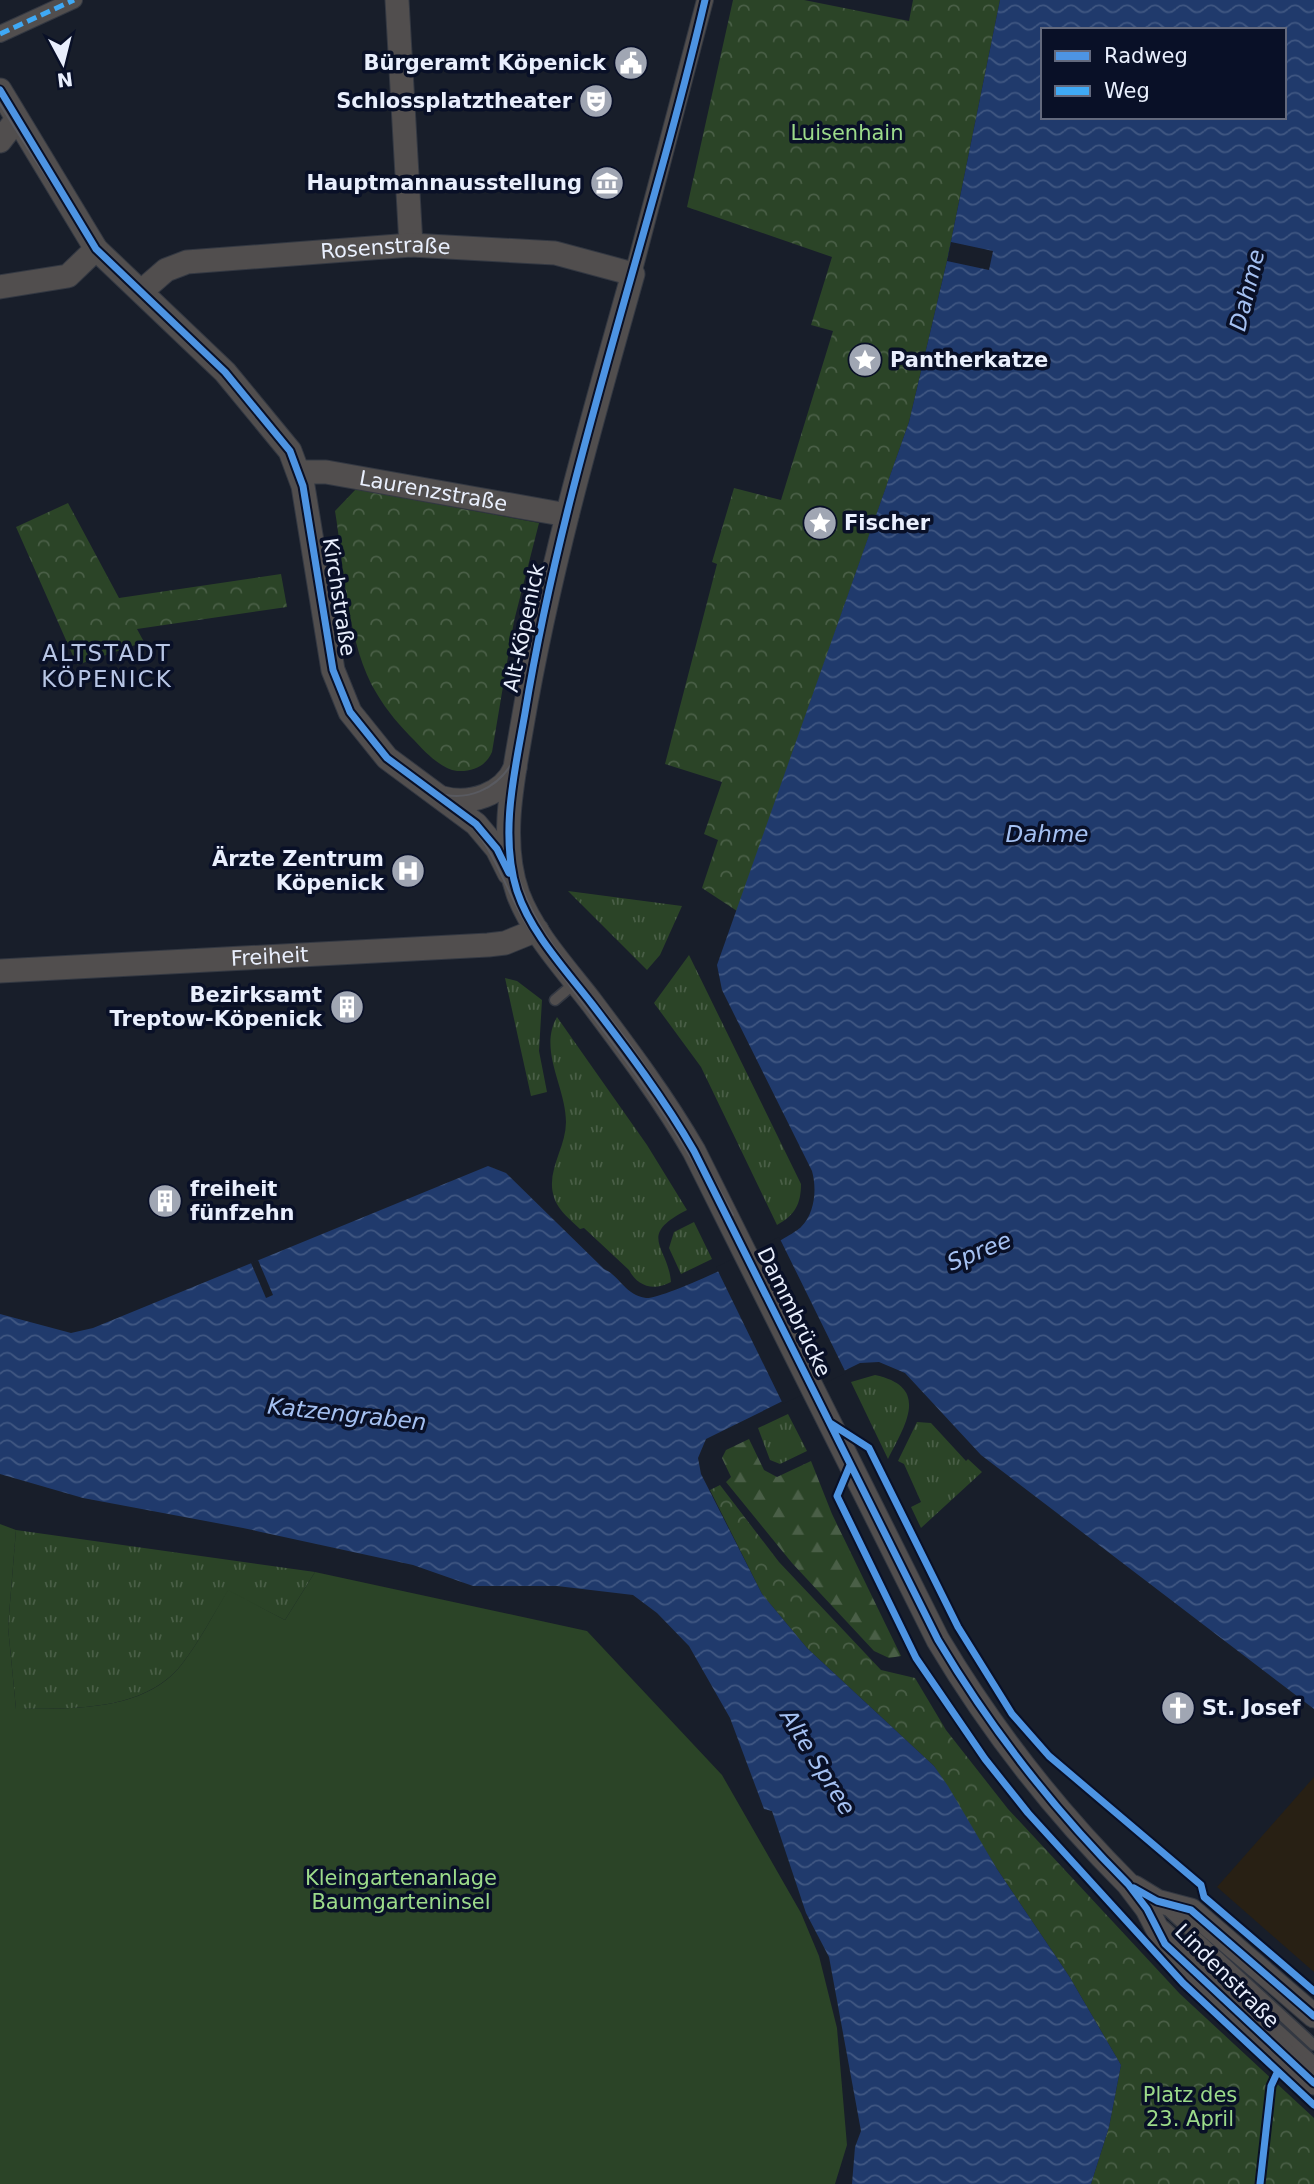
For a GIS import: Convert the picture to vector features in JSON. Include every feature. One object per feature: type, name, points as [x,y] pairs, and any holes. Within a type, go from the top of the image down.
[{"type":"street","points":[[0,34],[74,0]]},
{"type":"street","points":[[397,0],[411,245]]},
{"type":"street","name":"Alt-Köpenick","points":[[705,0],[634,274],[567,515],[541,628],[517,762],[509,834],[512,869],[519,895],[537,930],[673,1114],[728,1217]]},
{"type":"street","name":"Kirchstraße","points":[[0,90],[96,249],[143,290],[225,372],[269,422],[290,451],[299,472],[328,648],[344,701],[360,728],[379,749],[466,816],[490,840],[519,895]]},
{"type":"street","points":[[0,141],[17,118]]},
{"type":"street","name":"Rosenstraße","points":[[143,290],[166,270],[187,261],[411,245],[555,253],[634,274]]},
{"type":"street","points":[[0,287],[68,276],[96,249]]},
{"type":"street","name":"Laurenzstraße","points":[[299,472],[326,472],[567,515]]},
{"type":"street","name":"Alt-Köpenick","points":[[441,797],[467,800],[488,794],[510,776],[517,762]]},
{"type":"street","name":"Freiheit","points":[[0,971],[497,944],[537,930]]},
{"type":"street","name":"Dammbrücke","points":[[728,1217],[830,1423]]},
{"type":"street","name":"Lindenstraße","points":[[830,1423],[937,1640],[1004,1743],[1128,1884],[1152,1905],[1165,1944],[1314,2083]]},
{"type":"street","name":"Lindenstraße","points":[[1152,1905],[1191,1910],[1314,2016]]},
{"type":"lane","points":[[555,1000],[576,982]]},
{"type":"lane","points":[[1152,1905],[1314,2045]]},
{"type":"lane","points":[[1152,1905],[1314,2062]]},
{"type":"shaded area","points":[[1314,1777],[1314,1972],[1217,1887]]},
{"type":"green space","name":"Luisenhain","points":[[733,0],[804,0],[909,21],[913,0],[1000,0],[947,261],[909,422],[737,911],[702,888],[718,840],[704,834],[722,782],[665,764],[717,564],[712,562],[734,488],[781,500],[833,331],[811,325],[832,257],[687,207]]},
{"type":"green space","points":[[356,489],[539,523],[514,621],[492,752],[478,767],[451,770],[433,759],[389,712],[367,675],[348,605],[335,511]]},
{"type":"green space","points":[[68,503],[119,598],[281,574],[287,607],[137,629],[144,642],[77,665],[16,527]]},
{"type":"green space","points":[[568,891],[682,906],[660,955],[647,970]]},
{"type":"green space","points":[[689,955],[801,1184],[796,1208],[777,1225],[701,1067],[654,1003]]},
{"type":"green space","points":[[505,978],[517,981],[542,1000],[539,1051],[547,1092],[531,1096]]},
{"type":"green space","points":[[557,1017],[647,1145],[687,1210],[663,1227],[659,1235],[671,1282],[665,1285],[653,1287],[642,1284],[584,1228],[580,1229],[559,1208],[555,1200],[552,1180],[566,1122],[551,1055],[550,1042]]},
{"type":"green space","points":[[694,1222],[712,1259],[681,1274],[669,1248],[674,1232]]},
{"type":"green space","points":[[875,1375],[903,1388],[908,1398],[906,1421],[888,1459],[851,1382]]},
{"type":"green space","points":[[788,1414],[807,1451],[780,1464],[770,1460],[758,1428]]},
{"type":"green space","points":[[917,1422],[931,1423],[966,1461],[968,1459],[982,1472],[921,1528],[911,1507],[921,1502],[904,1464],[898,1461]]},
{"type":"green space","points":[[749,1439],[764,1470],[777,1477],[811,1461],[832,1514],[901,1656],[889,1658],[874,1651],[792,1563],[726,1482],[731,1477],[722,1458],[726,1450]]},
{"type":"green space","name":"Platz des 23. April","points":[[720,1485],[779,1562],[881,1670],[915,1678],[946,1730],[1008,1809],[1180,1994],[1314,2118],[1314,2184],[1091,2184],[1109,2127],[1121,2065],[1069,1976],[997,1869],[934,1766],[807,1648],[762,1594],[710,1490]]},
{"type":"green space","name":"Kleingartenanlage Baumgarteninsel","points":[[0,1524],[16,1530],[8,1627],[16,1709],[83,1707],[127,1700],[148,1692],[166,1680],[182,1664],[228,1590],[285,1620],[315,1572],[587,1631],[722,1775],[801,1913],[819,1956],[837,2028],[847,2145],[835,2184],[0,2184]]},
{"type":"green space","points":[[16,1530],[315,1572],[285,1620],[228,1591],[182,1664],[166,1680],[147,1692],[127,1700],[82,1707],[16,1709],[8,1627]]},
{"type":"water","points":[[1000,0],[1314,0],[1314,1709],[981,1455],[905,1373],[879,1362],[860,1363],[706,1439],[698,1458],[701,1474],[762,1594],[807,1648],[934,1766],[997,1869],[1069,1976],[1121,2065],[1109,2127],[1091,2184],[852,2184],[855,2147],[861,2131],[829,1957],[806,1913],[772,1811],[764,1809],[730,1718],[689,1646],[657,1613],[633,1595],[557,1586],[473,1586],[413,1565],[243,1528],[83,1498],[0,1474],[0,1314],[71,1333],[93,1328],[488,1166],[506,1173],[604,1269],[633,1293],[646,1298],[675,1290],[725,1268],[801,1227],[814,1200],[812,1171],[722,990],[717,965],[909,422],[947,261]]},
{"type":"pier","points":[[951,242],[993,251],[989,270],[947,261]]},
{"type":"pier","points":[[779,1237],[846,1373],[783,1404],[716,1267]]},
{"type":"pier","points":[[258,1260],[273,1295],[266,1298],[251,1263]]},
{"type":"tram line","points":[[706,0],[663,168],[592,419],[550,587],[516,752],[510,833],[521,885],[541,927],[657,1084],[733,1215]]},
{"type":"tram line","points":[[0,104],[96,251],[114,270],[155,301],[210,353],[247,394],[278,435],[302,487],[311,522],[326,631],[346,702],[376,749],[403,773],[460,815],[482,840],[530,930],[658,1106],[704,1180],[723,1220]]},
{"type":"tram line","points":[[434,792],[458,796],[480,791],[499,779],[514,760]]},
{"type":"marked path","points":[[0,34],[74,0]]},
{"type":"cycle path","points":[[705,0],[585,444],[542,623],[510,802],[509,847],[517,891],[540,936],[645,1076],[694,1151],[938,1640],[958,1673],[1002,1737],[1050,1798],[1128,1884],[1147,1909],[1165,1944],[1314,2083]]},
{"type":"cycle path","points":[[0,90],[96,249],[225,372],[290,451],[303,486],[333,670],[350,712],[387,758],[476,824],[497,849],[509,873]]},
{"type":"cycle path","points":[[830,1423],[869,1448],[958,1627],[1012,1714],[1049,1756],[1201,1885],[1204,1897],[1314,1991]]},
{"type":"cycle path","points":[[850,1465],[837,1496],[916,1658],[985,1759],[1028,1813],[1183,1983],[1314,2105]]},
{"type":"cycle path","points":[[1134,1888],[1157,1901],[1191,1910],[1314,2016]]},
{"type":"cycle path","points":[[1260,2184],[1271,2086],[1277,2073]]},
{"type":"place","name":"Bürgeramt Köpenick","points":[[631,63]]},
{"type":"place","name":"Schlossplatztheater","points":[[596,101]]},
{"type":"place","name":"Hauptmannausstellung","points":[[607,183]]},
{"type":"place","name":"Pantherkatze","points":[[865,360]]},
{"type":"place","name":"Fischer","points":[[820,523]]},
{"type":"place","name":"Ärzte Zentrum Köpenick","points":[[408,871]]},
{"type":"place","name":"Bezirksamt Treptow-Köpenick","points":[[347,1007]]},
{"type":"place","name":"freiheit fünfzehn","points":[[165,1201]]},
{"type":"place","name":"St. Josef","points":[[1178,1708]]},
{"type":"district","name":"ALTSTADT KÖPENICK","points":[[107,666]]},
{"type":"water label","name":"Dahme","points":[[1247,290]]},
{"type":"water label","name":"Dahme","points":[[1047,834]]},
{"type":"water label","name":"Spree","points":[[979,1251]]},
{"type":"water label","name":"Katzengraben","points":[[347,1414]]},
{"type":"water label","name":"Alte Spree","points":[[818,1762]]}]
